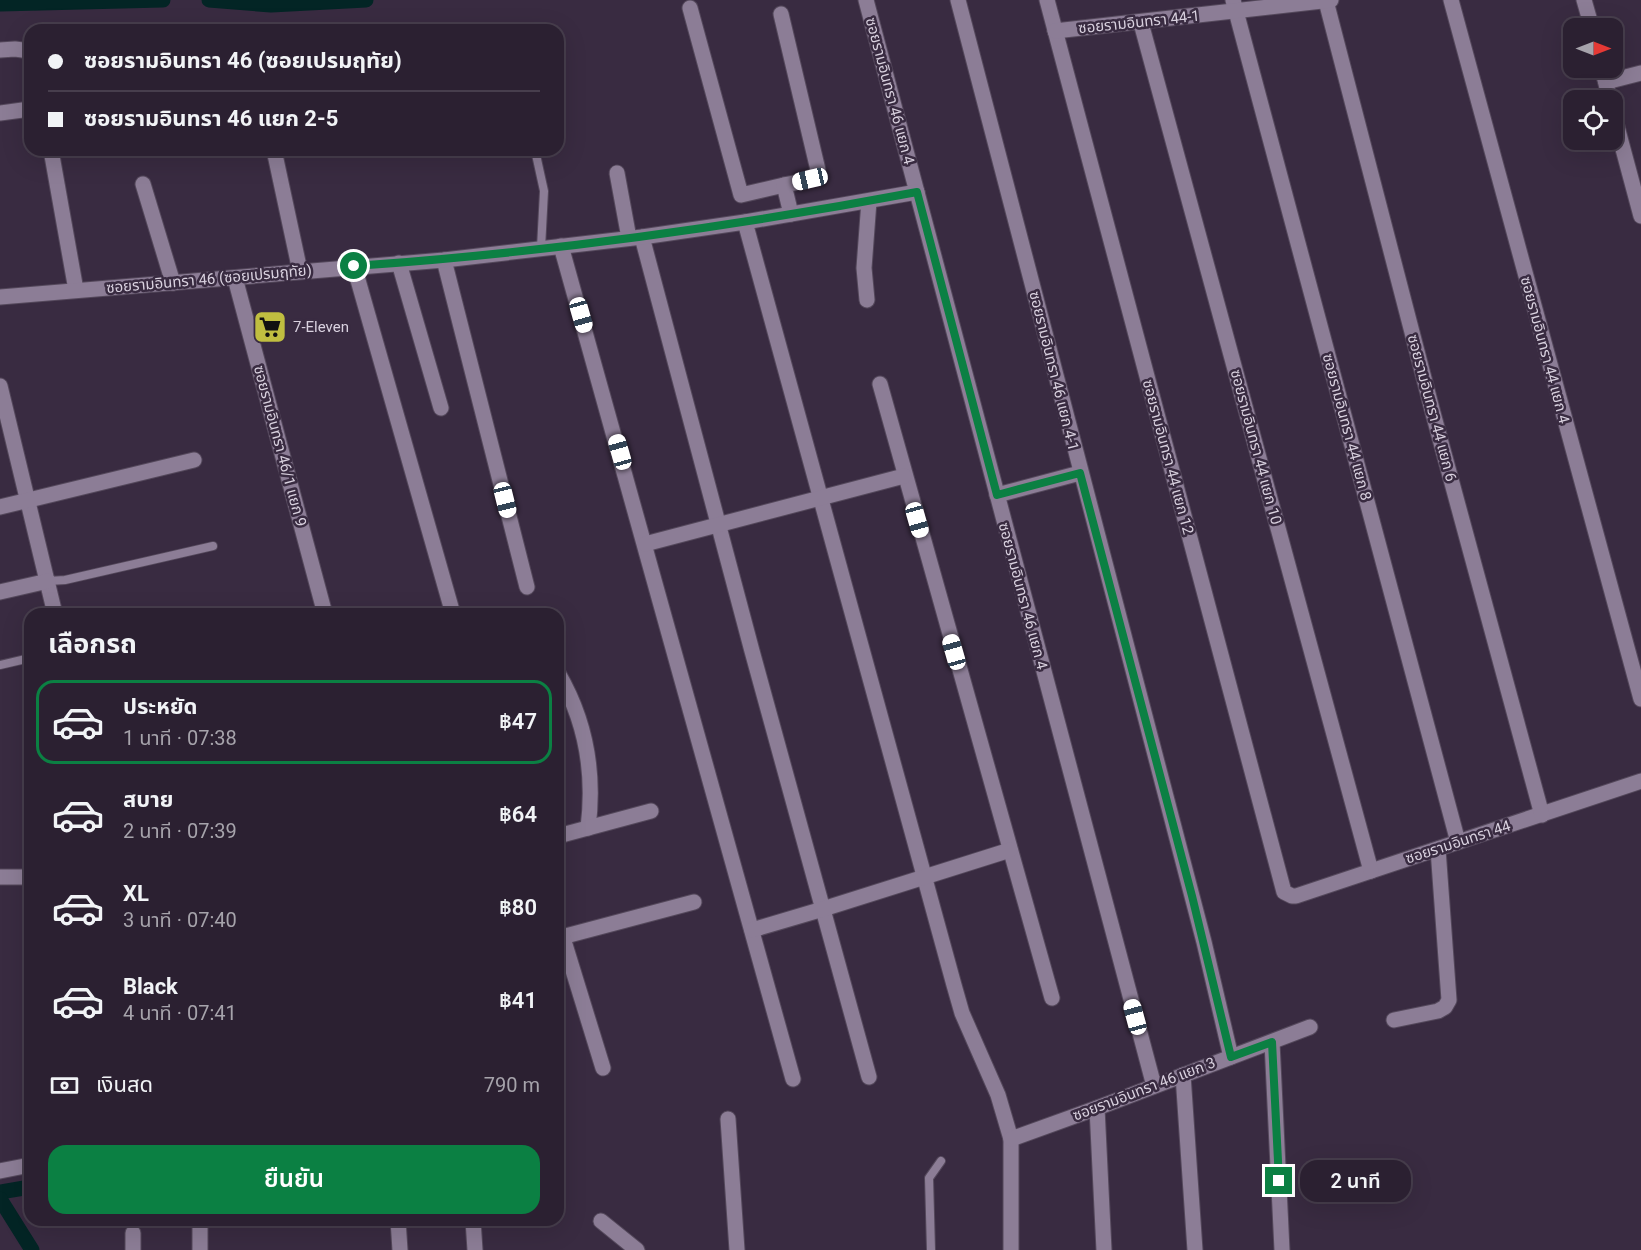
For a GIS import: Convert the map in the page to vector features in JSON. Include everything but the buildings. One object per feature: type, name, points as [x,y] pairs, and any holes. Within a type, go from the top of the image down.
[{"type":"street","name":"ซอยรามอินทรา 46 แยก 4","points":[[866,0],[1154,1086]]},
{"type":"street","name":"ซอยรามอินทรา 46 แยก 4-1","points":[[958,0],[1192,896],[1231,1057]]},
{"type":"street","name":"ซอยรามอินทรา 44 แยก 12","points":[[1047,0],[1282,884]]},
{"type":"street","name":"ซอยรามอินทรา 44 แยก 4","points":[[1451,0],[1641,699]]},
{"type":"street","points":[[1584,0],[1589,18]]},
{"type":"street","name":"ซอยรามอินทรา 44-1","points":[[1055,31],[1141,23],[1235,6],[1328,1]]},
{"type":"street","name":"ซอยรามอินทรา 44 แยก 6","points":[[1328,1],[1433,413],[1542,815]]},
{"type":"street","name":"ซอยรามอินทรา 44 แยก 8","points":[[1235,6],[1458,842]]},
{"type":"street","points":[[690,8],[741,195],[810,179],[818,170],[781,14]]},
{"type":"street","name":"ซอยรามอินทรา 44 แยก 10","points":[[1141,23],[1371,871]]},
{"type":"street","points":[[0,50],[24,50]]},
{"type":"street","points":[[1623,74],[1641,73]]},
{"type":"street","points":[[0,113],[24,110]]},
{"type":"street","points":[[1623,142],[1637,186],[1641,216]]},
{"type":"street","points":[[52,156],[76,290]]},
{"type":"street","points":[[275,156],[300,271]]},
{"type":"street","points":[[617,173],[718,525],[869,1077]]},
{"type":"street","points":[[143,184],[173,283]]},
{"type":"street","points":[[784,185],[791,214]]},
{"type":"street","name":"ซอยรามอินทรา 46 (ซอยเปรมฤทัย)","points":[[0,297],[444,260],[635,238],[745,222],[917,192]]},
{"type":"street","points":[[867,300],[864,268],[869,201]]},
{"type":"street","points":[[745,222],[819,499],[962,1013],[990,1075],[1011,1139],[1011,1250]]},
{"type":"street","points":[[561,246],[793,1079]]},
{"type":"street","points":[[444,260],[527,587]]},
{"type":"street","points":[[399,263],[441,408]]},
{"type":"street","points":[[354,266],[451,608]]},
{"type":"street","name":"ซอยรามอินทรา 46/1 แยก 9","points":[[235,278],[323,608]]},
{"type":"street","points":[[880,384],[1052,998]]},
{"type":"street","points":[[0,386],[4,419],[28,500],[54,608]]},
{"type":"street","points":[[0,507],[194,460]]},
{"type":"street","points":[[997,495],[1080,473]]},
{"type":"street","points":[[645,544],[904,476]]},
{"type":"street","points":[[0,592],[48,581]]},
{"type":"street","points":[[564,684],[574,701],[586,745],[590,812],[588,828]]},
{"type":"street","name":"ซอยรามอินทรา 44","points":[[1282,884],[1287,894],[1296,896],[1641,782]]},
{"type":"street","points":[[564,834],[651,811]]},
{"type":"street","points":[[1394,1020],[1438,1011],[1445,1007],[1449,1000],[1438,849]]},
{"type":"street","points":[[752,930],[1010,850]]},
{"type":"street","points":[[0,877],[24,877]]},
{"type":"street","points":[[564,937],[694,902]]},
{"type":"street","points":[[564,950],[603,1068]]},
{"type":"street","name":"ซอยรามอินทรา 46 แยก 3","points":[[1011,1139],[1310,1027]]},
{"type":"street","points":[[1272,1042],[1282,1250]]},
{"type":"street","points":[[1183,1075],[1195,1250]]},
{"type":"street","points":[[1097,1108],[1104,1250]]},
{"type":"street","points":[[728,1119],[737,1250]]},
{"type":"street","points":[[2,1171],[24,1166]]},
{"type":"street","points":[[601,1221],[637,1250]]},
{"type":"street","points":[[200,1226],[200,1250]]},
{"type":"street","points":[[398,1226],[400,1250]]},
{"type":"street","points":[[473,1226],[475,1250]]},
{"type":"street","points":[[133,1233],[133,1250]]},
{"type":"lane","points":[[536,156],[543,191],[541,248]]},
{"type":"lane","points":[[48,581],[65,580],[213,546]]},
{"type":"lane","points":[[0,665],[24,659]]},
{"type":"lane","points":[[931,1250],[929,1178],[941,1161]]},
{"type":"waterway","points":[[0,4],[163,0]]},
{"type":"waterway","points":[[209,0],[271,5],[366,0]]},
{"type":"waterway","points":[[0,1192],[24,1188]]},
{"type":"waterway","points":[[0,1199],[32,1250]]},
{"type":"place","name":"7-Eleven","points":[[270,327]]},
{"type":"route","points":[[354,266],[444,260],[642,237],[745,222],[917,192],[997,495],[1080,473],[1204,942],[1231,1057],[1272,1042],[1279,1181]]}]
